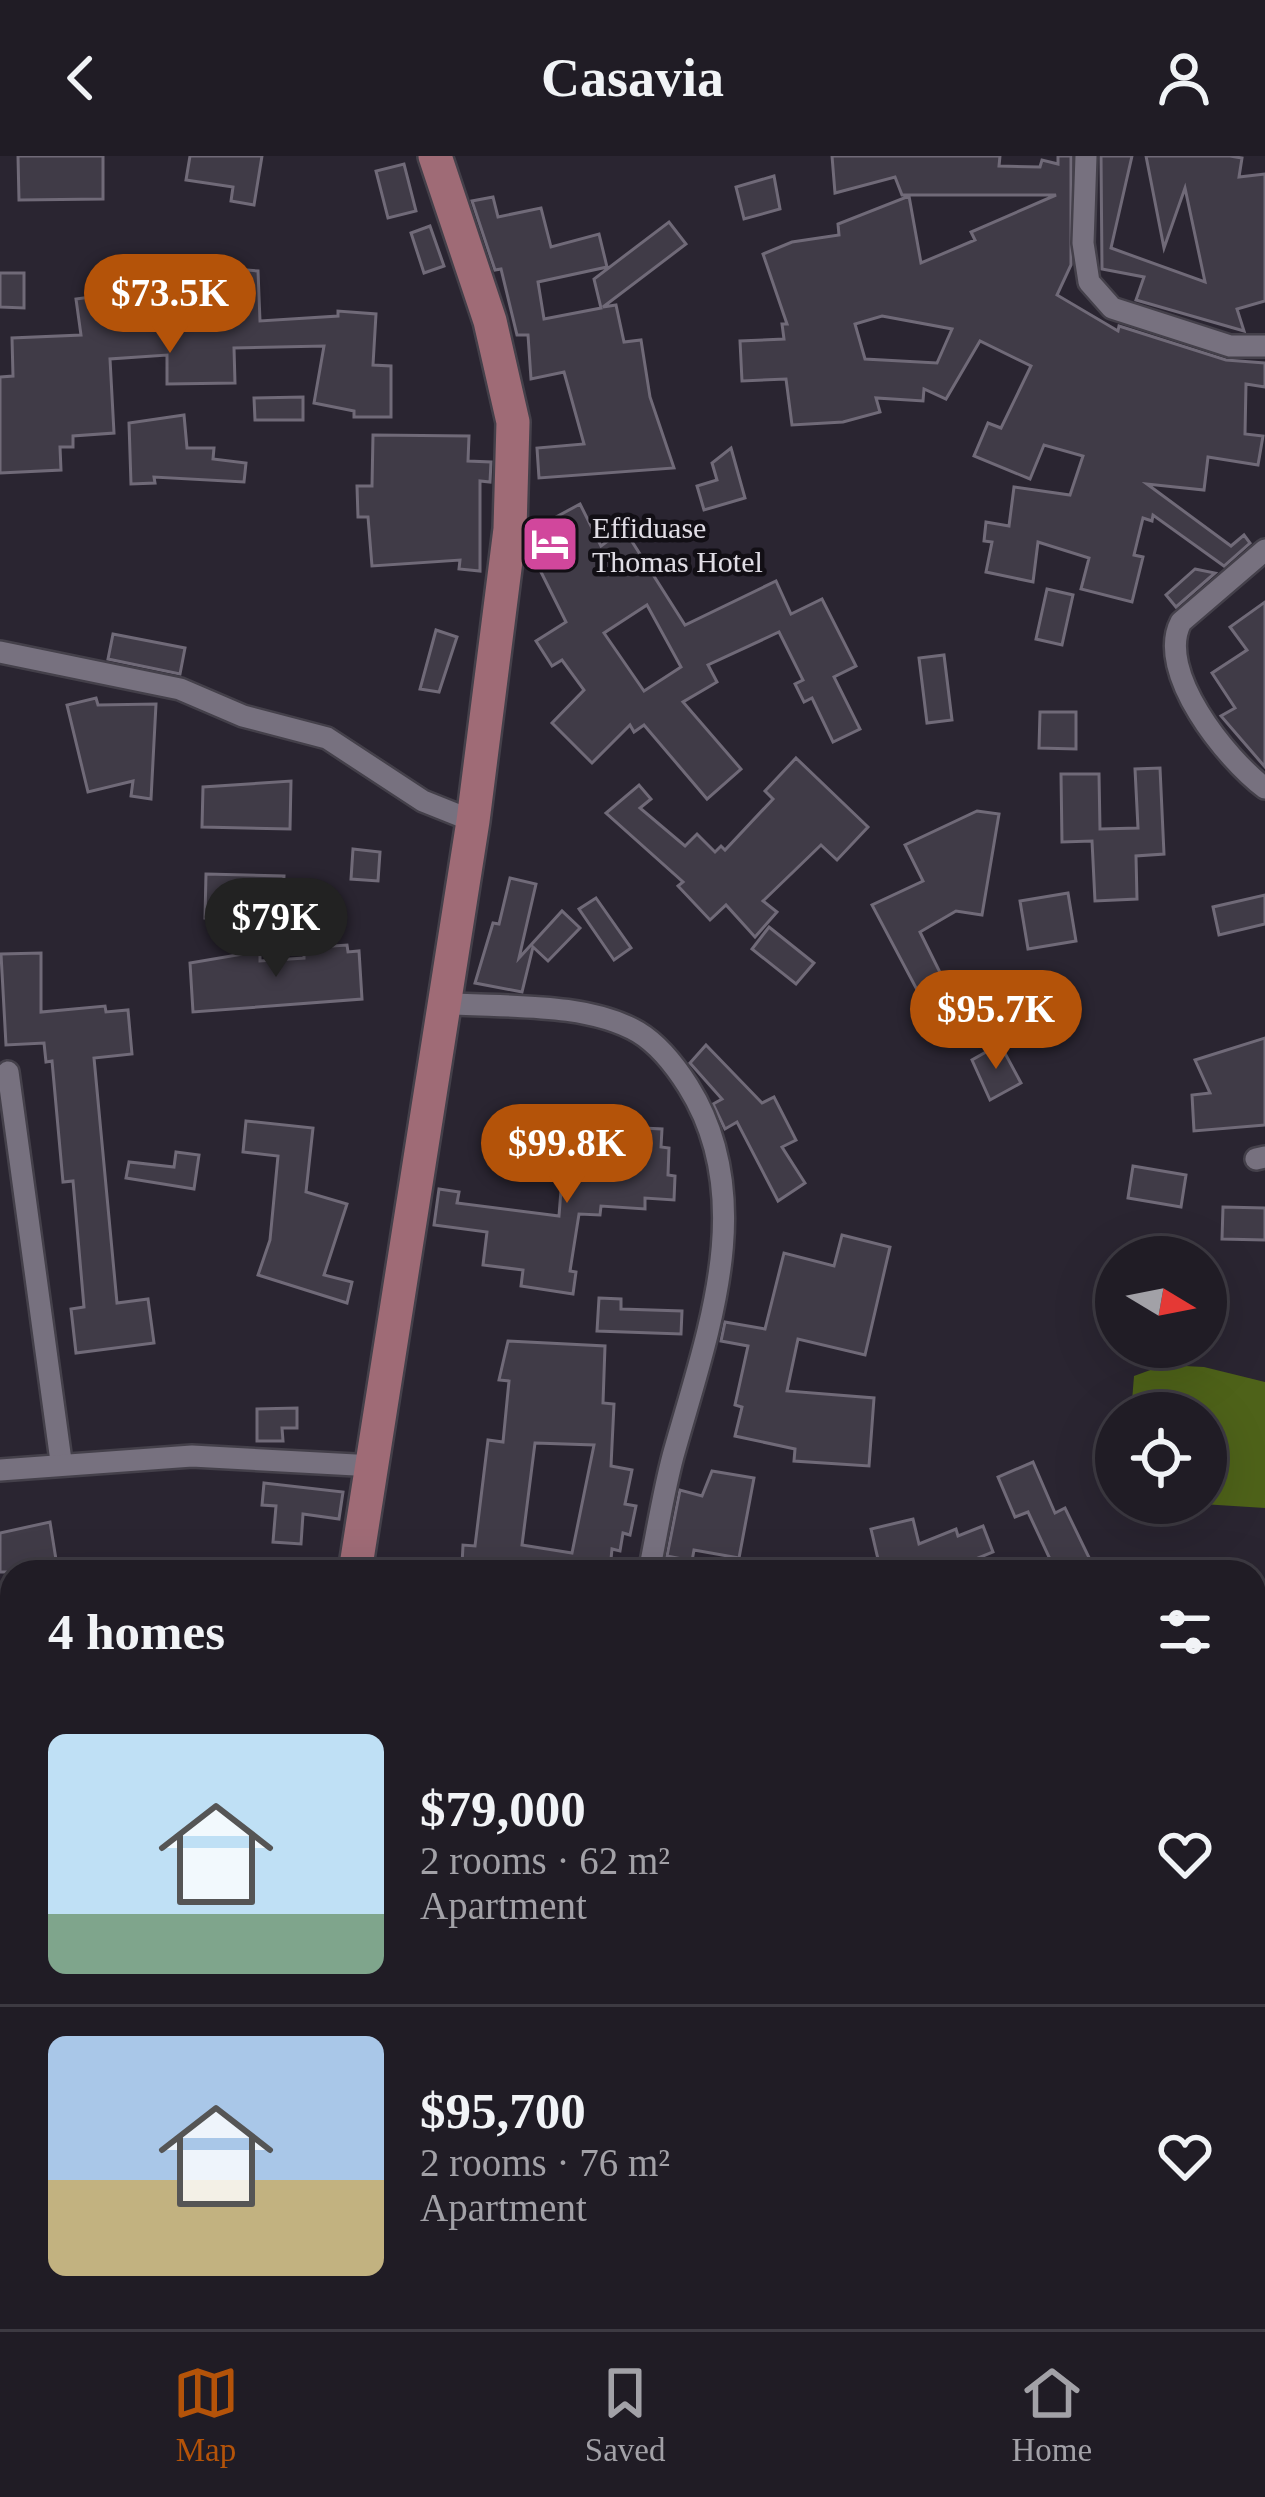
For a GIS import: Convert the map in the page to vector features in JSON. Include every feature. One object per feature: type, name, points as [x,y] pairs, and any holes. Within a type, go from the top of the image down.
[{"type":"main road","points":[[358,1560],[441,1003],[473,821],[510,529],[513,422],[490,321],[435,156]]},
{"type":"street","points":[[1087,156],[1083,243],[1090,282],[1112,308],[1230,346],[1265,346]]},
{"type":"street","points":[[1265,550],[1181,622],[1173,637],[1174,656],[1209,729],[1240,769],[1265,788]]},
{"type":"street","points":[[0,652],[180,689],[243,716],[327,738],[423,801],[473,821]]},
{"type":"street","points":[[441,1003],[583,1015],[638,1033],[676,1068],[707,1117],[719,1158],[724,1223],[716,1307],[671,1462],[651,1560]]},
{"type":"street","points":[[8,1072],[61,1461]]},
{"type":"street","points":[[0,1470],[61,1461],[192,1456],[374,1466]]},
{"type":"green space","points":[[1156,1368],[1208,1368],[1265,1382],[1265,1508],[1227,1506],[1227,1392],[1133,1392],[1134,1376]]},
{"type":"building","points":[[18,156],[103,156],[103,199],[19,200]]},
{"type":"building","points":[[190,156],[262,156],[254,205],[231,201],[233,187],[186,180]]},
{"type":"building","points":[[832,156],[1000,156],[999,166],[1040,167],[1042,160],[1058,164],[1058,156],[1071,156],[1071,265],[1057,295],[1118,331],[1119,326],[1226,360],[1265,363],[1265,387],[1246,384],[1245,434],[1263,436],[1258,465],[1208,457],[1204,490],[1147,484],[1231,546],[1244,535],[1250,543],[1224,566],[1153,515],[1152,521],[1143,518],[1134,555],[1143,557],[1132,602],[1081,589],[1089,558],[1038,542],[1033,582],[986,572],[992,542],[984,541],[986,522],[1009,526],[1014,487],[1070,495],[1083,456],[1044,445],[1030,479],[974,456],[988,423],[1001,428],[1031,366],[980,341],[946,399],[924,389],[923,401],[876,398],[880,412],[843,422],[792,425],[786,379],[742,381],[740,341],[784,339],[782,324],[787,324],[763,254],[792,242],[839,235],[838,224],[909,196],[921,263],[975,240],[971,232],[1056,195],[902,195],[895,177],[835,193]],"holes":[[[882,316],[952,329],[937,363],[865,359],[855,324]]]},
{"type":"building","points":[[1101,156],[1132,156],[1111,248],[1205,282],[1185,188],[1164,248],[1146,156],[1230,156],[1242,158],[1239,177],[1265,174],[1265,301],[1237,309],[1244,331],[1136,300],[1144,277],[1102,269]]},
{"type":"building","points":[[404,164],[416,211],[388,218],[376,171]]},
{"type":"building","points":[[774,176],[780,209],[744,219],[736,187]]},
{"type":"building","points":[[493,197],[498,217],[541,208],[551,247],[599,234],[607,267],[538,282],[544,319],[601,308],[594,279],[669,222],[686,244],[603,307],[616,305],[624,342],[641,340],[650,397],[674,468],[539,478],[537,448],[584,444],[564,372],[531,379],[528,335],[517,335],[501,269],[495,270],[472,201]]},
{"type":"building","points":[[430,226],[444,266],[424,273],[411,233]]},
{"type":"building","points":[[187,261],[187,265],[258,271],[260,321],[338,316],[338,311],[376,314],[373,365],[391,366],[391,417],[354,417],[354,411],[314,403],[324,346],[234,348],[235,383],[167,384],[167,355],[110,359],[114,433],[73,436],[73,447],[60,447],[61,470],[0,473],[0,377],[13,376],[12,338],[81,335],[76,299],[127,292],[125,266]]},
{"type":"building","points":[[0,273],[24,273],[24,308],[0,307]]},
{"type":"building","points":[[303,397],[303,420],[255,420],[254,398]]},
{"type":"building","points":[[184,415],[187,448],[214,448],[213,459],[246,463],[244,482],[154,477],[155,483],[131,484],[129,423]]},
{"type":"building","points":[[373,435],[469,436],[468,461],[491,462],[490,482],[480,481],[480,571],[459,569],[460,560],[372,566],[368,517],[358,517],[357,486],[372,486]]},
{"type":"building","points":[[731,448],[745,498],[704,510],[697,486],[717,480],[712,463]]},
{"type":"building","points":[[580,504],[601,546],[624,529],[685,625],[776,581],[791,614],[822,599],[856,666],[834,677],[860,729],[833,742],[812,698],[804,702],[795,684],[803,680],[779,632],[708,665],[717,682],[683,702],[741,769],[707,799],[644,725],[634,732],[630,725],[592,763],[552,723],[584,690],[562,660],[552,666],[536,641],[566,622],[529,548],[534,529]],"holes":[[[647,605],[681,667],[644,691],[604,633]]]},
{"type":"building","points":[[1195,569],[1215,573],[1176,607],[1166,595]]},
{"type":"building","points":[[1047,589],[1073,595],[1062,645],[1036,639]]},
{"type":"building","points":[[1265,602],[1265,767],[1221,716],[1235,708],[1212,673],[1247,650],[1230,627]]},
{"type":"building","points":[[436,630],[457,637],[439,692],[420,689]]},
{"type":"building","points":[[113,634],[185,648],[180,674],[108,659]]},
{"type":"building","points":[[944,655],[952,720],[927,723],[919,658]]},
{"type":"building","points":[[96,698],[98,705],[156,704],[151,799],[131,796],[133,781],[88,792],[67,705]]},
{"type":"building","points":[[1040,712],[1076,712],[1076,749],[1039,748]]},
{"type":"building","points":[[796,758],[868,827],[837,860],[821,845],[763,901],[777,912],[755,937],[726,905],[710,920],[678,886],[683,882],[606,813],[639,785],[651,799],[640,808],[685,846],[697,834],[715,852],[721,846],[725,850],[773,799],[765,791]]},
{"type":"building","points":[[1160,768],[1164,854],[1136,856],[1137,899],[1095,901],[1092,841],[1062,842],[1061,774],[1099,774],[1100,829],[1138,828],[1135,769]]},
{"type":"building","points":[[291,781],[290,829],[202,827],[203,787]]},
{"type":"building","points":[[977,811],[999,814],[982,915],[956,911],[920,932],[965,1023],[941,1035],[872,905],[923,881],[905,845]]},
{"type":"building","points":[[353,849],[380,852],[378,881],[351,879]]},
{"type":"building","points":[[206,874],[284,876],[282,919],[205,918]]},
{"type":"building","points":[[510,878],[536,884],[519,958],[562,911],[580,928],[548,961],[533,947],[522,992],[475,983],[493,923],[499,924]]},
{"type":"building","points":[[1068,893],[1076,941],[1028,949],[1020,901]]},
{"type":"building","points":[[1265,895],[1265,924],[1219,935],[1213,907]]},
{"type":"building","points":[[596,898],[631,948],[614,960],[579,909]]},
{"type":"building","points":[[769,927],[814,963],[796,984],[752,949]]},
{"type":"building","points":[[347,945],[348,952],[359,951],[362,999],[193,1012],[190,963],[260,951],[260,961],[304,958],[304,948]]},
{"type":"building","points":[[41,953],[41,1012],[105,1006],[106,1012],[128,1010],[132,1054],[94,1058],[117,1303],[148,1299],[154,1343],[76,1353],[71,1309],[84,1307],[73,1181],[63,1182],[52,1061],[46,1062],[44,1043],[6,1045],[1,954]]},
{"type":"building","points":[[1265,1038],[1265,1125],[1194,1131],[1192,1095],[1210,1093],[1195,1060]]},
{"type":"building","points":[[1000,1044],[1021,1083],[990,1100],[972,1060]]},
{"type":"building","points":[[706,1045],[762,1103],[774,1097],[796,1140],[782,1147],[805,1183],[778,1201],[737,1122],[725,1129],[713,1104],[722,1099],[690,1063]]},
{"type":"building","points":[[246,1121],[313,1128],[306,1192],[347,1204],[324,1275],[352,1282],[347,1303],[258,1275],[270,1240],[278,1156],[243,1152]]},
{"type":"building","points":[[622,1127],[662,1129],[661,1147],[669,1148],[668,1175],[675,1176],[674,1200],[645,1198],[645,1209],[601,1206],[600,1215],[579,1214],[570,1271],[576,1272],[573,1294],[521,1286],[523,1270],[483,1265],[487,1232],[434,1225],[439,1189],[459,1192],[457,1203],[559,1216],[565,1138],[621,1143]]},
{"type":"building","points":[[176,1152],[199,1155],[194,1189],[126,1178],[129,1162],[174,1167]]},
{"type":"building","points":[[1133,1166],[1186,1175],[1181,1207],[1128,1198]]},
{"type":"building","points":[[1223,1207],[1265,1208],[1265,1240],[1222,1236]]},
{"type":"building","points":[[842,1235],[890,1247],[865,1355],[798,1339],[787,1391],[874,1398],[869,1466],[794,1461],[795,1449],[735,1436],[742,1407],[735,1405],[748,1346],[721,1341],[725,1322],[765,1329],[784,1253],[834,1266]]},
{"type":"building","points":[[599,1298],[621,1299],[621,1309],[682,1311],[681,1334],[597,1331]]},
{"type":"building","points":[[508,1341],[605,1346],[603,1403],[614,1404],[611,1466],[632,1470],[625,1504],[636,1506],[630,1535],[623,1533],[620,1551],[612,1549],[611,1559],[618,1560],[462,1560],[463,1545],[475,1546],[488,1440],[503,1442],[509,1381],[499,1380]],"holes":[[[535,1443],[594,1445],[572,1553],[522,1545]]]},
{"type":"building","points":[[297,1408],[297,1428],[282,1428],[283,1441],[257,1441],[257,1409]]},
{"type":"building","points":[[1033,1462],[1055,1513],[1065,1508],[1090,1560],[1050,1560],[1028,1512],[1015,1517],[998,1477]]},
{"type":"building","points":[[712,1471],[754,1478],[739,1558],[694,1550],[692,1560],[667,1556],[680,1490],[702,1496]]},
{"type":"building","points":[[264,1483],[343,1492],[339,1519],[303,1514],[301,1544],[273,1542],[276,1506],[262,1505]]},
{"type":"building","points":[[913,1519],[919,1544],[956,1529],[958,1536],[983,1526],[993,1552],[973,1560],[878,1560],[871,1529]]},
{"type":"building","points":[[50,1522],[56,1560],[0,1560],[0,1533]]},
{"type":"place","name":"Effiduase Thomas Hotel","points":[[550,544]]}]
